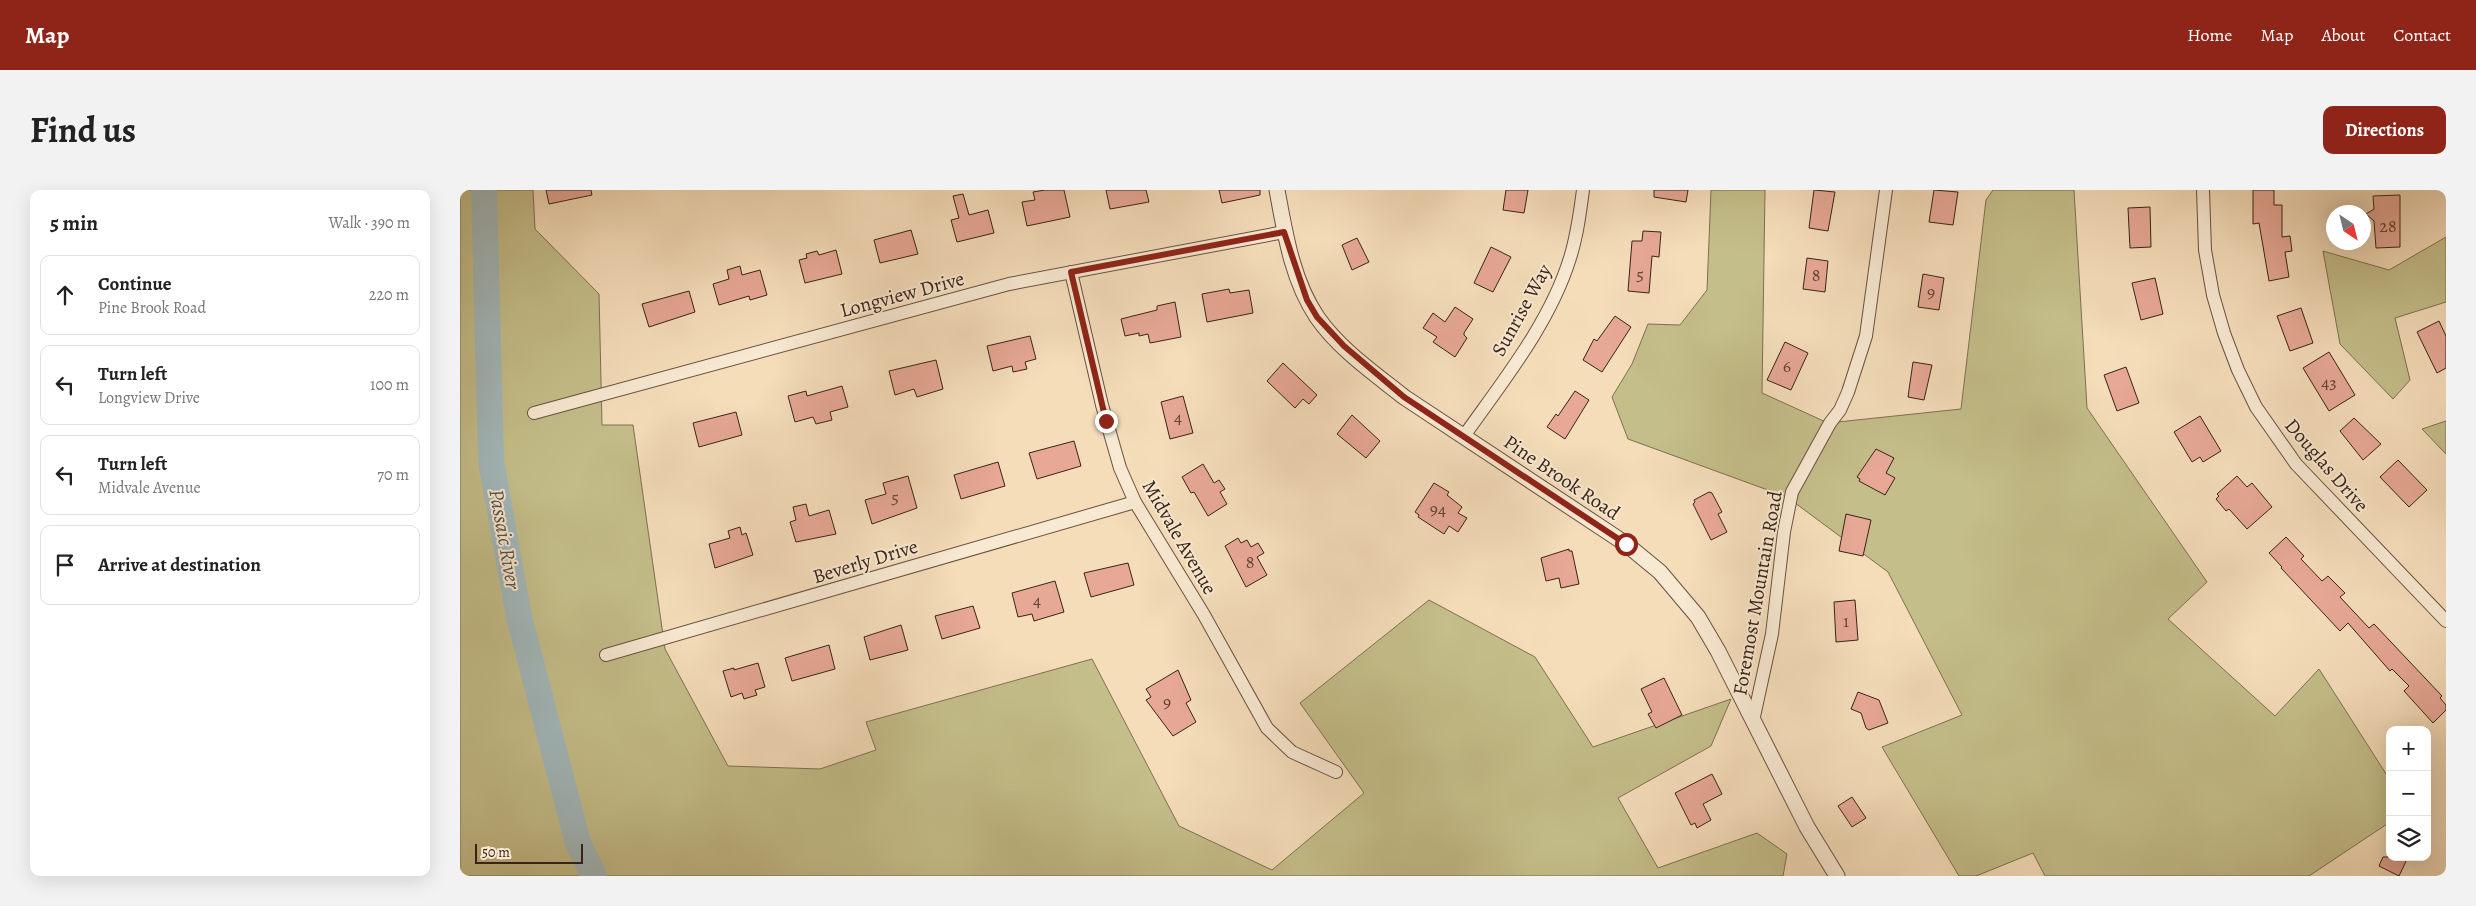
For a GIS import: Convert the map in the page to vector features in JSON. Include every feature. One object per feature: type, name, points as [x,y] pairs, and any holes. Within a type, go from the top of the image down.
[{"type":"street","name":"Pine Brook Road","points":[[1277,190],[1284,232],[1307,300],[1330,333],[1373,373],[1404,397],[1626,544],[1660,572],[1698,618],[1718,651],[1807,827],[1837,876]]},
{"type":"street","name":"Sunrise Way","points":[[1464,436],[1513,366],[1538,326],[1560,285],[1570,257],[1583,190]]},
{"type":"street","name":"Foremost Mountain Road","points":[[1753,721],[1772,634],[1784,532],[1792,492],[1844,401],[1866,336],[1886,190]]},
{"type":"street","name":"Douglas Drive","points":[[2204,190],[2205,250],[2213,295],[2224,333],[2238,370],[2256,406],[2296,464],[2446,621]]},
{"type":"street","name":"Longview Drive","points":[[534,413],[1009,284],[1284,232]]},
{"type":"street","name":"Midvale Avenue","points":[[1071,272],[1102,405],[1120,468],[1135,502],[1204,615],[1267,728],[1292,752],[1336,772]]},
{"type":"street","name":"Beverly Drive","points":[[606,655],[1135,502]]},
{"type":"shaded area","points":[[460,190],[533,190],[535,229],[599,294],[602,425],[633,425],[665,649],[728,766],[820,769],[876,750],[866,722],[1092,659],[1179,826],[1272,870],[1364,793],[1300,703],[1429,600],[1535,657],[1593,747],[1731,699],[1711,746],[1618,798],[1658,868],[1757,833],[1787,854],[1783,876],[460,876]]},
{"type":"shaded area","points":[[1711,190],[1765,190],[1762,393],[1828,423],[1961,409],[1986,200],[1993,190],[2074,190],[2087,408],[2207,582],[2168,619],[2275,716],[2319,669],[2386,774],[2386,825],[2309,876],[2045,876],[2033,853],[1976,876],[1959,876],[1882,747],[1962,715],[1888,572],[1787,497],[1628,439],[1612,397],[1632,364],[1648,324],[1680,325],[1707,290]]},
{"type":"shaded area","points":[[2446,237],[2446,302],[2395,318],[2410,380],[2393,399],[2340,344],[2323,251],[2389,270]]},
{"type":"shaded area","points":[[2446,421],[2446,454],[2422,429]]},
{"type":"building","points":[[546,190],[591,190],[592,195],[549,204]]},
{"type":"building","points":[[1064,190],[1070,217],[1027,226],[1022,202],[1035,200],[1033,192]]},
{"type":"building","points":[[1106,190],[1146,190],[1149,202],[1110,209]]},
{"type":"building","points":[[1219,190],[1260,190],[1260,195],[1222,203]]},
{"type":"building","points":[[1506,190],[1528,190],[1524,213],[1503,210]]},
{"type":"building","points":[[1654,190],[1688,190],[1686,202],[1654,197]]},
{"type":"building","points":[[1814,190],[1835,192],[1828,231],[1809,228]]},
{"type":"building","points":[[1934,190],[1958,192],[1953,225],[1929,222]]},
{"type":"building","points":[[2253,190],[2274,190],[2274,205],[2282,205],[2282,237],[2290,236],[2292,251],[2285,252],[2289,277],[2269,281],[2259,223],[2253,224]]},
{"type":"building","points":[[963,194],[969,215],[988,210],[994,233],[957,242],[951,220],[959,218],[953,196]]},
{"type":"building","points":[[2400,195],[2400,247],[2376,248],[2374,221],[2371,218],[2371,211],[2374,209],[2373,196]]},
{"type":"building","points":[[2150,207],[2151,247],[2130,248],[2128,208]]},
{"type":"building","points":[[911,230],[918,254],[880,263],[874,240]]},
{"type":"building","points":[[1643,231],[1661,232],[1659,257],[1652,256],[1649,293],[1628,291],[1632,241],[1642,241]]},
{"type":"building","points":[[1357,238],[1369,262],[1352,270],[1342,245]]},
{"type":"building","points":[[1491,247],[1511,257],[1493,292],[1474,283]]},
{"type":"building","points":[[836,250],[842,274],[805,283],[799,260],[807,258],[806,254],[817,251],[819,255]]},
{"type":"building","points":[[1807,258],[1828,261],[1825,292],[1803,289]]},
{"type":"building","points":[[740,266],[742,275],[760,270],[767,295],[750,300],[749,296],[719,305],[713,284],[729,279],[727,270]]},
{"type":"building","points":[[1923,274],[1944,278],[1939,310],[1918,307]]},
{"type":"building","points":[[2155,278],[2163,314],[2141,320],[2132,283]]},
{"type":"building","points":[[1229,289],[1230,293],[1249,290],[1253,313],[1207,322],[1202,294]]},
{"type":"building","points":[[689,291],[695,312],[649,327],[642,304]]},
{"type":"building","points":[[1175,302],[1181,337],[1150,343],[1148,334],[1139,336],[1139,333],[1125,336],[1121,319],[1157,310],[1157,306]]},
{"type":"building","points":[[1455,307],[1473,319],[1464,333],[1467,338],[1455,357],[1433,342],[1437,337],[1423,328],[1433,313],[1445,322]]},
{"type":"building","points":[[2301,308],[2313,343],[2290,351],[2277,316]]},
{"type":"building","points":[[1615,316],[1631,327],[1602,372],[1583,360],[1594,339],[1597,341]]},
{"type":"building","points":[[2439,321],[2446,336],[2446,368],[2437,373],[2417,332]]},
{"type":"building","points":[[1030,336],[1036,359],[1025,362],[1027,369],[1013,372],[1012,366],[993,371],[987,346]]},
{"type":"building","points":[[1785,342],[1808,353],[1791,390],[1767,380]]},
{"type":"building","points":[[2329,352],[2355,395],[2329,411],[2303,368]]},
{"type":"building","points":[[936,360],[943,389],[917,397],[914,389],[895,395],[889,371]]},
{"type":"building","points":[[1913,362],[1932,365],[1924,400],[1908,397]]},
{"type":"building","points":[[1283,363],[1317,395],[1309,404],[1303,399],[1295,408],[1267,381]]},
{"type":"building","points":[[2126,367],[2139,403],[2117,411],[2104,375]]},
{"type":"building","points":[[842,386],[848,407],[830,412],[832,420],[816,424],[813,417],[795,422],[788,396],[806,391],[807,396]]},
{"type":"building","points":[[1575,391],[1589,400],[1565,439],[1547,427],[1556,414],[1558,416]]},
{"type":"building","points":[[1183,396],[1193,433],[1170,439],[1161,402]]},
{"type":"building","points":[[736,412],[742,435],[699,447],[693,423]]},
{"type":"building","points":[[1352,415],[1380,441],[1366,458],[1337,434]]},
{"type":"building","points":[[2200,416],[2221,451],[2203,462],[2200,457],[2192,462],[2174,432]]},
{"type":"building","points":[[2354,418],[2381,444],[2363,460],[2340,431]]},
{"type":"building","points":[[1074,441],[1081,466],[1037,479],[1029,453]]},
{"type":"building","points":[[1876,449],[1894,458],[1886,473],[1895,478],[1885,495],[1859,481],[1860,479],[1857,477]]},
{"type":"building","points":[[2398,460],[2427,490],[2409,507],[2380,477]]},
{"type":"building","points":[[998,462],[1005,486],[961,499],[954,475]]},
{"type":"building","points":[[1203,464],[1214,483],[1219,480],[1225,489],[1220,492],[1227,504],[1208,516],[1194,492],[1191,493],[1182,477]]},
{"type":"building","points":[[908,476],[917,508],[872,524],[865,500],[886,494],[883,483]]},
{"type":"building","points":[[2237,476],[2247,487],[2252,483],[2272,507],[2247,529],[2229,509],[2226,511],[2216,499],[2219,496],[2217,494]]},
{"type":"building","points":[[1434,483],[1449,492],[1447,495],[1462,507],[1458,513],[1467,518],[1458,532],[1449,526],[1444,534],[1418,517],[1419,515],[1415,512]]},
{"type":"building","points":[[1709,492],[1712,493],[1722,512],[1718,514],[1727,532],[1711,540],[1693,504],[1694,500]]},
{"type":"building","points":[[806,504],[809,516],[829,510],[836,534],[796,542],[790,522],[796,520],[793,507]]},
{"type":"building","points":[[1846,514],[1871,520],[1863,556],[1839,551]]},
{"type":"building","points":[[740,527],[742,535],[746,533],[753,555],[715,568],[709,544],[730,538],[728,531]]},
{"type":"building","points":[[2286,537],[2304,556],[2301,559],[2322,581],[2328,576],[2345,593],[2340,597],[2369,628],[2374,624],[2442,696],[2440,698],[2446,705],[2446,710],[2433,723],[2404,691],[2409,686],[2392,669],[2390,671],[2348,623],[2340,631],[2269,553]]},
{"type":"building","points":[[1238,538],[1241,543],[1247,540],[1251,547],[1258,543],[1264,553],[1257,557],[1267,575],[1246,587],[1225,546]]},
{"type":"building","points":[[1569,549],[1569,551],[1572,551],[1579,584],[1561,588],[1559,578],[1546,581],[1541,558]]},
{"type":"building","points":[[1128,563],[1134,585],[1091,597],[1084,573]]},
{"type":"building","points":[[1055,581],[1064,612],[1034,621],[1032,614],[1018,617],[1012,593]]},
{"type":"building","points":[[1855,600],[1858,640],[1836,642],[1834,602]]},
{"type":"building","points":[[973,606],[980,628],[942,639],[935,616]]},
{"type":"building","points":[[901,625],[908,650],[870,660],[864,637]]},
{"type":"building","points":[[829,645],[835,669],[792,681],[785,658]]},
{"type":"building","points":[[758,663],[765,687],[755,690],[757,695],[744,699],[742,693],[731,697],[723,671]]},
{"type":"building","points":[[1178,670],[1191,700],[1186,703],[1196,722],[1173,736],[1146,700],[1151,697],[1146,689]]},
{"type":"building","points":[[1664,678],[1682,715],[1656,728],[1648,714],[1652,712],[1641,689]]},
{"type":"building","points":[[1858,692],[1879,700],[1888,723],[1869,730],[1866,728],[1861,713],[1851,709]]},
{"type":"building","points":[[1712,774],[1722,794],[1703,804],[1711,820],[1697,828],[1695,823],[1691,825],[1675,793]]},
{"type":"building","points":[[1852,797],[1866,818],[1852,827],[1838,806]]},
{"type":"building","points":[[2383,857],[2386,857],[2386,861],[2406,861],[2399,876],[2379,866]]},
{"type":"waterway","name":"Passaic River","points":[[484,190],[491,461],[519,617],[578,843],[594,876]]},
{"type":"route","points":[[1106,421],[1071,272],[1284,232],[1293,264],[1307,300],[1317,317],[1330,333],[1373,373],[1404,397],[1626,544]]}]
